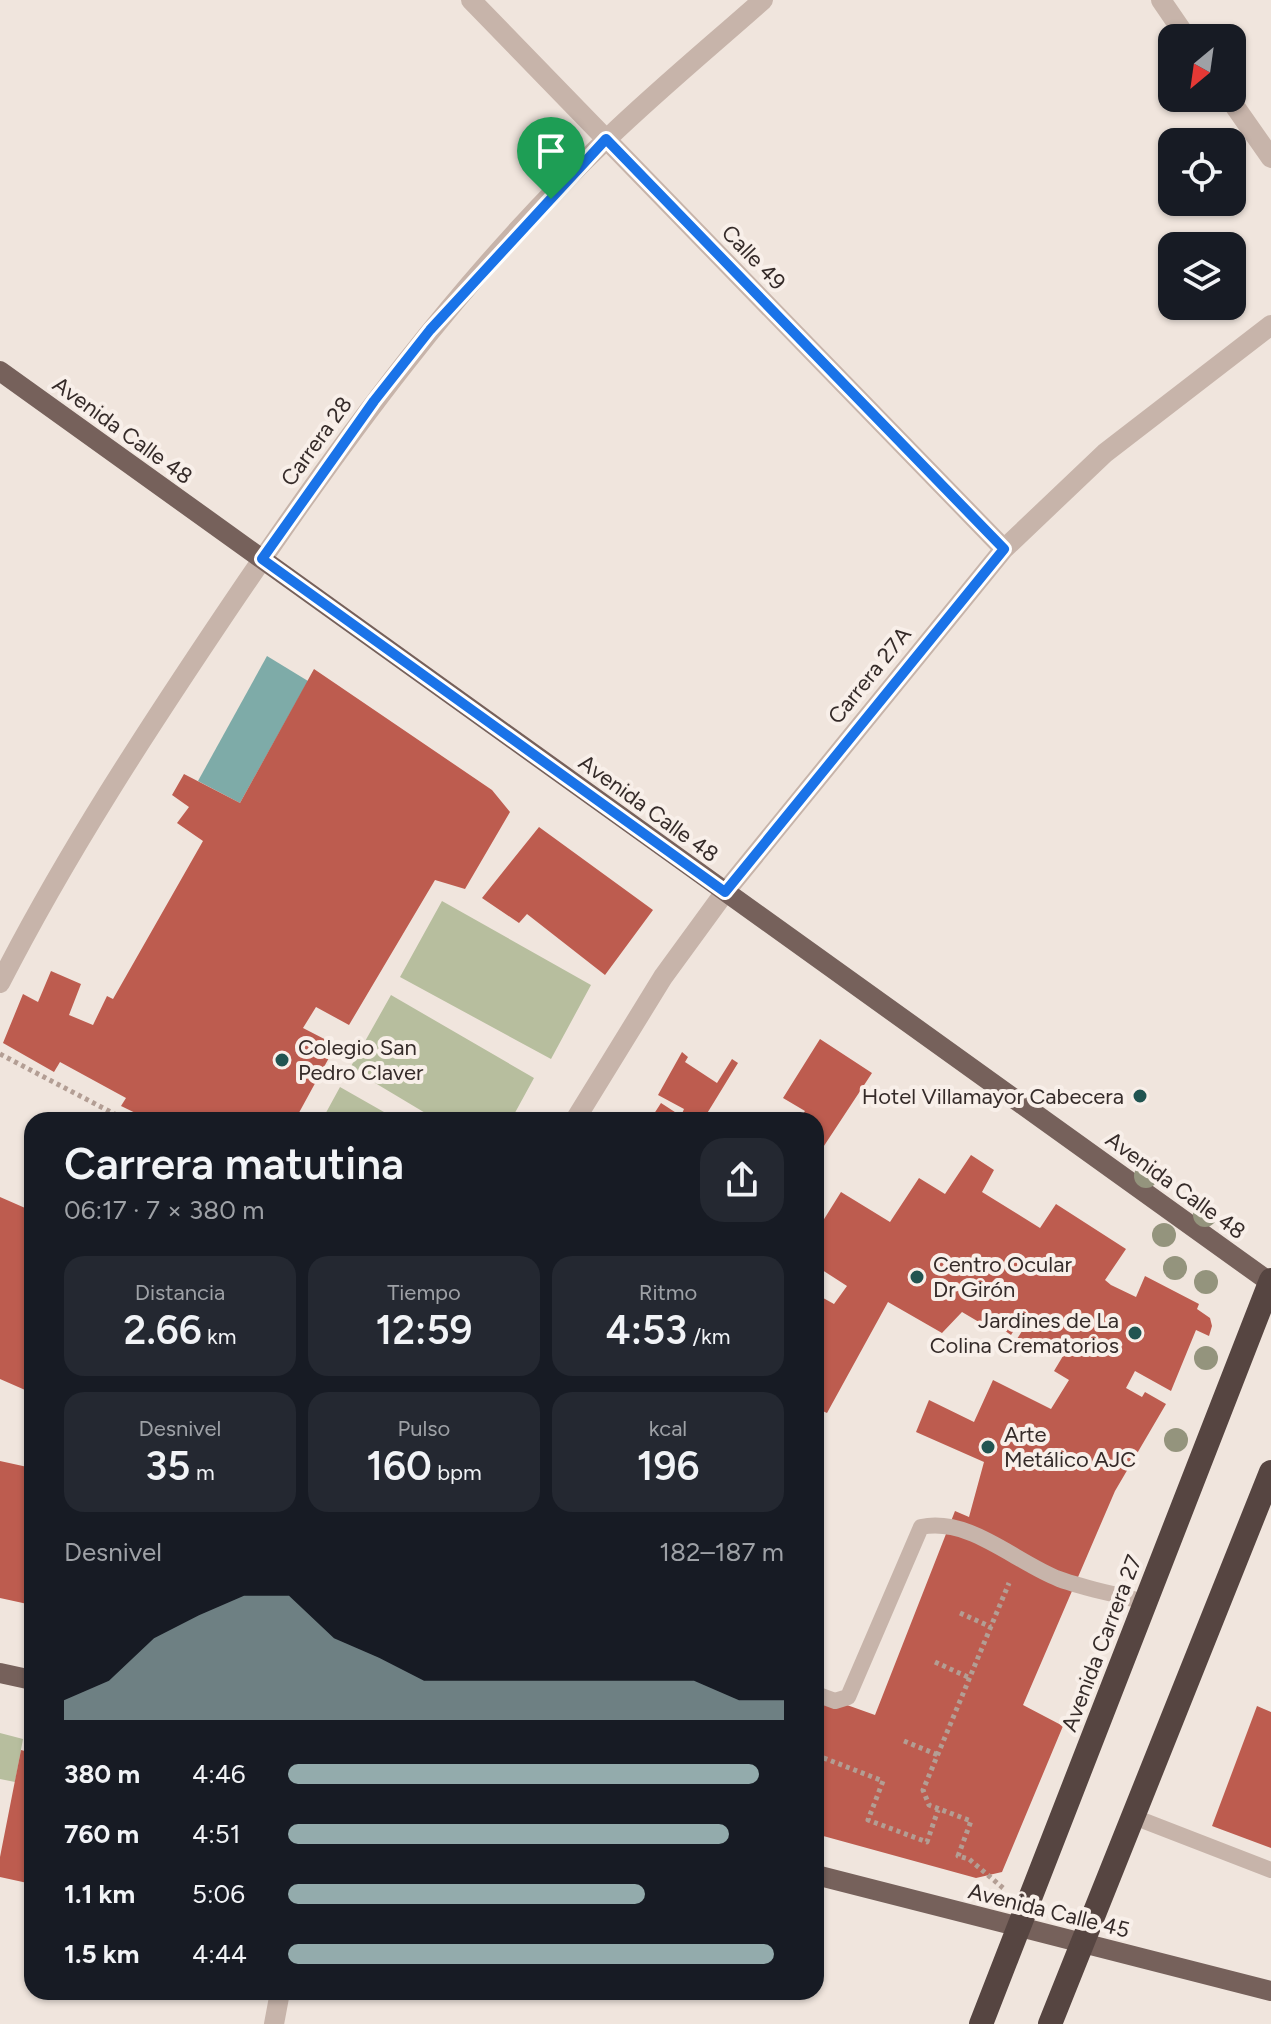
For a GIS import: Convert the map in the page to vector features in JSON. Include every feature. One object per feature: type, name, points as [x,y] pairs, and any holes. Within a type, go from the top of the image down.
[{"type":"highway","name":"Avenida Carrera 27","points":[[981,2024],[1271,1282]]},
{"type":"highway","points":[[1050,2024],[1271,1472]]},
{"type":"main road","name":"Avenida Calle 48","points":[[0,371],[1271,1282]]},
{"type":"main road","points":[[0,1673],[24,1678]]},
{"type":"main road","name":"Avenida Calle 45","points":[[824,1877],[1271,1991]]},
{"type":"street","name":"Calle 49","points":[[471,0],[1004,549]]},
{"type":"street","name":"Carrera 28","points":[[0,983],[52,882],[154,719],[374,401],[430,330],[606,139],[763,0]]},
{"type":"street","points":[[1161,0],[1177,24]]},
{"type":"street","points":[[1239,112],[1271,158]]},
{"type":"street","name":"Carrera 27A","points":[[580,1112],[663,977],[725,892],[1004,549],[1105,453],[1271,325]]},
{"type":"street","points":[[274,2024],[278,2000]]},
{"type":"lane","points":[[824,1697],[835,1701],[848,1697],[921,1527],[936,1524],[963,1530],[1061,1580],[1144,1602]]},
{"type":"lane","points":[[1134,1817],[1271,1870]]},
{"type":"path","points":[[0,1054],[111,1112]]},
{"type":"path","points":[[1004,1889],[969,1859],[958,1856],[971,1821],[929,1805],[923,1790],[1013,1573]]},
{"type":"path","points":[[960,1613],[991,1627]]},
{"type":"path","points":[[935,1662],[970,1678]]},
{"type":"path","points":[[904,1741],[938,1755]]},
{"type":"path","points":[[824,1758],[883,1781],[868,1820],[927,1842],[938,1810]]},
{"type":"green space","points":[[442,901],[591,985],[551,1059],[400,977]]},
{"type":"green space","points":[[391,995],[534,1078],[515,1112],[424,1112],[350,1068]]},
{"type":"green space","points":[[340,1087],[384,1112],[326,1112]]},
{"type":"green space","points":[[0,1733],[23,1739],[15,1782],[0,1779]]},
{"type":"water","points":[[267,656],[308,681],[240,803],[198,781]]},
{"type":"building","points":[[314,669],[492,790],[510,812],[465,889],[435,880],[349,1025],[316,1007],[303,1028],[336,1045],[299,1112],[133,1112],[121,1106],[126,1098],[60,1062],[54,1072],[3,1043],[23,994],[38,1002],[51,971],[81,984],[69,1015],[93,1025],[107,996],[113,999],[203,841],[177,823],[189,807],[172,795],[184,774],[240,803]]},
{"type":"building","points":[[539,827],[653,910],[605,975],[527,914],[519,923],[482,898]]},
{"type":"building","points":[[820,1039],[872,1073],[824,1146],[824,1112],[804,1112],[783,1098]]},
{"type":"building","points":[[682,1052],[688,1057],[685,1062],[717,1083],[732,1059],[738,1063],[708,1112],[683,1112],[684,1109],[658,1095]]},
{"type":"building","points":[[661,1103],[675,1112],[655,1112]]},
{"type":"building","points":[[971,1155],[994,1170],[982,1192],[1040,1228],[1056,1204],[1126,1249],[1105,1280],[1111,1285],[1136,1297],[1145,1276],[1199,1304],[1197,1309],[1210,1318],[1212,1326],[1209,1336],[1196,1330],[1171,1391],[1135,1371],[1126,1388],[1142,1397],[1145,1392],[1166,1404],[1115,1491],[1023,1705],[1063,1726],[1002,1872],[976,1878],[824,1836],[824,1697],[875,1715],[955,1511],[969,1517],[984,1462],[916,1432],[929,1400],[974,1422],[993,1380],[1051,1409],[1069,1380],[1054,1371],[1066,1351],[1055,1342],[1049,1350],[1042,1346],[1036,1355],[1015,1342],[1031,1317],[1024,1314],[1011,1335],[988,1319],[984,1325],[962,1312],[942,1333],[888,1302],[827,1413],[824,1412],[824,1298],[834,1304],[847,1286],[824,1271],[824,1219],[841,1192],[890,1222],[919,1178],[945,1194]]},
{"type":"building","points":[[0,1197],[24,1208],[24,1390],[0,1379]]},
{"type":"building","points":[[0,1461],[24,1466],[24,1603],[0,1598]]},
{"type":"building","points":[[1257,1706],[1271,1712],[1271,1848],[1212,1826]]},
{"type":"building","points":[[21,1750],[24,1751],[24,1882],[0,1877],[0,1857]]},
{"type":"place","name":"Colegio San Pedro Claver","points":[[282,1060]]},
{"type":"place","name":"Hotel Villamayor Cabecera","points":[[1140,1096]]},
{"type":"place","name":"Centro Ocular Dr Girón","points":[[917,1277]]},
{"type":"place","name":"Jardines de La Colina Crematorios","points":[[1135,1333]]},
{"type":"place","name":"Arte Metálico AJC","points":[[988,1447]]},
{"type":"route","points":[[606,139],[1004,549],[725,892],[262,559],[374,401],[430,330],[551,199],[606,139]]}]
